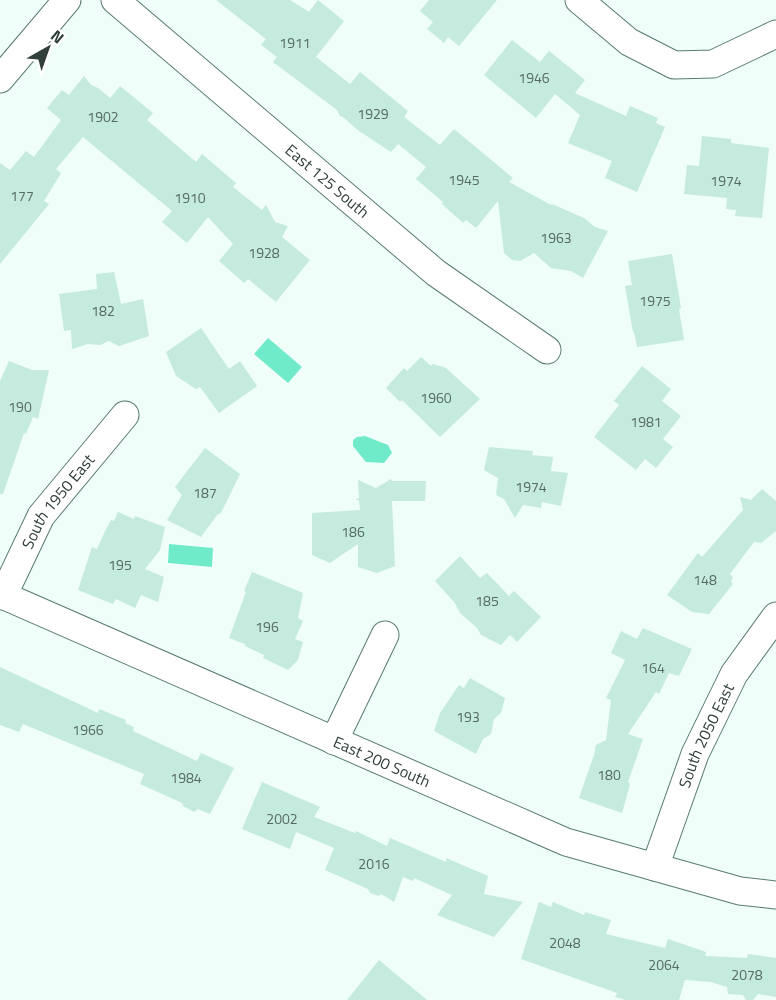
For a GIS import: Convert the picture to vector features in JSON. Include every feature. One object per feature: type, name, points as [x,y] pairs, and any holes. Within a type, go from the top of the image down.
[{"type":"street","points":[[0,79],[67,0]]},
{"type":"street","name":"East 125 South","points":[[115,0],[436,273],[547,350]]},
{"type":"street","points":[[579,0],[629,42],[674,65],[713,64],[776,34]]},
{"type":"street","name":"South 1950 East","points":[[2,595],[41,516],[125,415]]},
{"type":"street","name":"East 200 South","points":[[2,595],[566,843],[740,891],[776,895]]},
{"type":"street","name":"South 2050 East","points":[[655,867],[695,754],[734,674],[776,616]]},
{"type":"street","points":[[334,741],[385,635]]},
{"type":"shaded area","points":[[268,338],[302,367],[288,383],[254,354]]},
{"type":"shaded area","points":[[365,436],[388,445],[392,453],[384,463],[366,462],[353,446],[353,440]]},
{"type":"shaded area","points":[[169,544],[213,548],[212,567],[168,563]]},
{"type":"building","points":[[216,0],[290,0],[309,12],[318,0],[344,21],[316,57],[350,84],[360,72],[408,111],[404,117],[440,145],[454,129],[513,178],[509,182],[551,205],[584,218],[595,227],[608,231],[583,278],[571,271],[551,268],[534,253],[520,261],[512,260],[504,253],[498,201],[476,228],[466,220],[463,223],[416,179],[426,167],[398,144],[391,152],[340,116],[337,110],[273,62],[277,57],[261,45],[266,39]]},
{"type":"building","points":[[429,0],[497,0],[459,46],[448,37],[444,43],[427,29],[433,22],[420,11]]},
{"type":"building","points":[[512,40],[540,62],[549,51],[585,80],[575,93],[626,116],[630,106],[658,118],[656,123],[665,127],[637,192],[605,178],[612,161],[568,143],[580,115],[555,94],[536,118],[484,75]]},
{"type":"building","points":[[84,76],[91,85],[110,98],[120,86],[153,113],[147,120],[196,162],[202,154],[236,183],[233,187],[262,210],[266,205],[275,222],[288,226],[282,237],[310,260],[276,302],[248,279],[244,283],[219,261],[233,244],[208,217],[187,243],[162,222],[172,211],[83,137],[56,169],[61,173],[44,201],[49,204],[0,264],[0,163],[10,170],[26,151],[34,157],[61,120],[47,108],[62,90],[69,95]]},
{"type":"building","points":[[702,136],[731,139],[731,143],[769,148],[762,218],[735,216],[736,210],[726,209],[727,198],[684,194],[687,165],[699,166]]},
{"type":"building","points":[[672,254],[684,340],[637,347],[625,286],[632,285],[628,261]]},
{"type":"building","points":[[114,272],[121,304],[143,299],[149,336],[119,346],[109,341],[100,345],[88,344],[72,349],[71,330],[64,331],[59,294],[97,289],[96,274]]},
{"type":"building","points":[[201,328],[229,369],[240,361],[257,386],[219,413],[200,387],[196,389],[176,376],[166,352]]},
{"type":"building","points":[[421,357],[431,366],[433,364],[446,368],[480,399],[440,437],[402,400],[400,402],[386,388],[404,368],[407,371]]},
{"type":"building","points":[[9,361],[32,370],[49,370],[38,419],[33,417],[26,434],[24,433],[3,494],[0,494],[0,381]]},
{"type":"building","points":[[642,366],[671,389],[662,401],[681,416],[663,439],[673,447],[656,468],[645,459],[636,470],[594,437],[619,405],[614,401]]},
{"type":"building","points":[[489,447],[533,451],[532,455],[553,457],[551,471],[568,473],[561,506],[542,502],[541,508],[523,505],[515,518],[504,499],[496,495],[498,478],[484,470]]},
{"type":"building","points":[[205,448],[240,474],[221,513],[201,537],[167,520],[182,495],[175,487]]},
{"type":"building","points":[[391,479],[392,481],[426,481],[425,501],[392,501],[395,566],[377,573],[358,567],[358,544],[330,563],[312,555],[312,513],[360,510],[359,500],[355,500],[359,498],[358,480],[376,488]]},
{"type":"building","points":[[762,489],[776,501],[776,531],[761,543],[754,542],[730,574],[733,577],[731,582],[733,584],[709,614],[692,612],[667,595],[698,553],[702,557],[743,510],[740,497],[751,500]]},
{"type":"building","points":[[118,512],[134,519],[135,516],[165,527],[160,550],[145,569],[164,577],[158,602],[141,595],[135,608],[116,599],[113,604],[78,590],[92,547],[97,549],[111,520],[114,521]]},
{"type":"building","points":[[460,556],[480,578],[487,573],[509,596],[514,591],[541,617],[517,642],[510,635],[501,645],[481,635],[435,581]]},
{"type":"building","points":[[252,572],[303,593],[298,618],[303,621],[295,639],[303,642],[298,660],[288,670],[263,658],[264,655],[245,644],[229,638]]},
{"type":"building","points":[[643,628],[692,649],[679,676],[669,673],[659,694],[656,692],[628,734],[643,739],[628,782],[630,784],[622,813],[579,798],[596,745],[606,740],[611,700],[606,698],[625,660],[611,653],[621,631],[637,639]]},
{"type":"building","points":[[0,667],[98,713],[99,709],[126,720],[125,723],[134,727],[133,731],[197,761],[201,753],[234,768],[210,814],[198,809],[194,812],[182,803],[140,784],[144,774],[23,724],[19,732],[0,725]]},
{"type":"building","points":[[470,678],[505,698],[501,713],[494,719],[491,734],[483,739],[476,754],[434,731],[440,713],[459,685],[464,688]]},
{"type":"building","points":[[262,782],[320,807],[314,817],[355,833],[356,831],[387,846],[390,838],[446,862],[446,858],[488,876],[484,894],[523,902],[494,937],[437,915],[452,895],[414,878],[413,881],[403,877],[394,902],[381,894],[379,896],[370,893],[368,889],[325,870],[334,848],[296,832],[290,849],[242,829]]},
{"type":"building","points":[[539,902],[551,907],[553,902],[584,915],[585,912],[611,920],[606,934],[665,948],[668,939],[706,952],[705,956],[747,958],[748,954],[776,958],[776,997],[758,994],[753,1000],[746,1000],[743,995],[728,994],[727,987],[711,982],[685,980],[679,1000],[626,1000],[615,997],[617,993],[521,959]]},
{"type":"building","points":[[379,960],[427,1000],[347,1000]]}]
